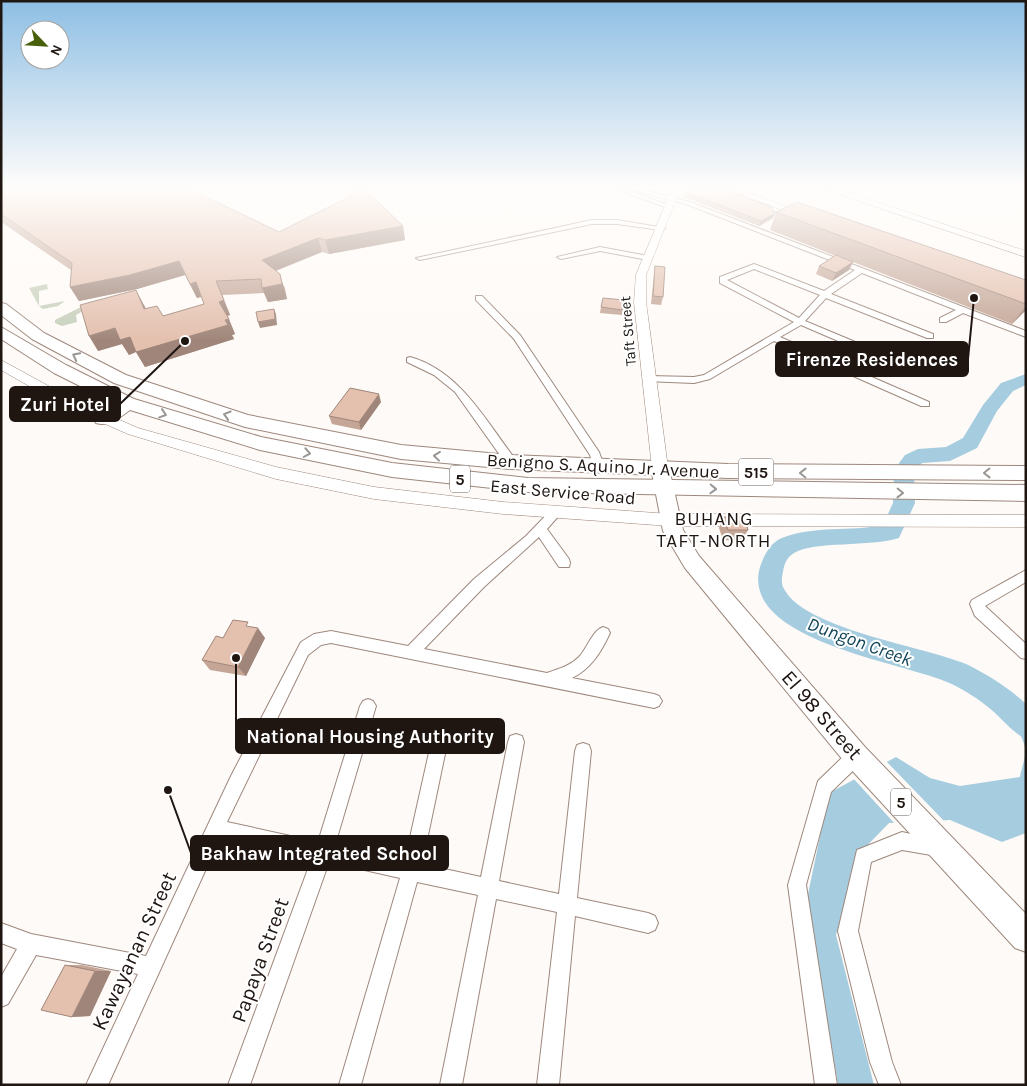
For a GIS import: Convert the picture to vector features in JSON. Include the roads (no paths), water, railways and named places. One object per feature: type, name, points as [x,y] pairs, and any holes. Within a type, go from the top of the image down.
[{"type":"highway","name":"Benigno S. Aquino Jr. Avenue","points":[[1,307],[38,336],[120,379],[225,415],[274,427],[401,452],[510,462],[598,466],[662,478]]},
{"type":"highway","name":"Benigno S. Aquino Jr. Avenue","points":[[1,332],[60,370],[128,403],[260,443],[392,470],[528,485],[662,478],[948,484],[1026,494]]},
{"type":"highway","points":[[103,419],[128,403]]},
{"type":"highway","points":[[260,443],[274,427]]},
{"type":"highway","name":"Benigno S. Aquino Jr. Avenue","points":[[948,484],[1026,473]]},
{"type":"main road","name":"El 98 Street","points":[[662,478],[673,531],[692,562],[856,756],[1026,937]]},
{"type":"street","points":[[420,258],[508,240]]},
{"type":"street","name":"Taft Street","points":[[656,240],[641,274],[640,302],[648,379],[662,478]]},
{"type":"street","points":[[784,240],[1026,334]]},
{"type":"street","points":[[982,240],[1026,254]]},
{"type":"street","points":[[560,258],[600,249],[648,258]]},
{"type":"street","points":[[869,351],[800,322],[723,281],[723,279],[754,266],[930,336]]},
{"type":"street","points":[[648,379],[702,380],[800,322],[825,294],[861,270]]},
{"type":"street","points":[[479,298],[517,337],[595,456],[598,466]]},
{"type":"street","points":[[943,320],[962,310]]},
{"type":"street","points":[[774,338],[925,404]]},
{"type":"street","points":[[410,360],[437,373],[458,390],[510,462]]},
{"type":"street","name":"East Service Road","points":[[1,364],[28,382],[103,419],[211,455],[340,487],[458,503],[670,520],[851,519],[1026,521]]},
{"type":"street","points":[[409,654],[479,583],[540,530],[557,511]]},
{"type":"street","points":[[540,530],[564,563]]},
{"type":"street","points":[[1026,575],[977,604],[980,612],[1026,653]]},
{"type":"street","points":[[549,679],[569,673],[589,659],[603,633]]},
{"type":"street","name":"Kawayanan Street","points":[[97,1085],[215,828],[303,650],[320,637],[331,637],[409,654]]},
{"type":"street","points":[[409,654],[549,679],[654,701]]},
{"type":"street","name":"Papaya Street","points":[[239,1085],[324,851],[368,706]]},
{"type":"street","points":[[350,1085],[411,872],[442,730]]},
{"type":"street","points":[[451,1085],[516,742]]},
{"type":"street","points":[[548,1085],[583,751]]},
{"type":"street","points":[[826,1085],[797,885],[824,787],[856,756]]},
{"type":"street","points":[[215,828],[324,851],[489,890],[648,923]]},
{"type":"street","points":[[890,1085],[881,1062],[848,931],[863,856],[902,841],[945,849]]},
{"type":"street","points":[[1,933],[31,944],[152,967]]},
{"type":"street","points":[[1,997],[31,944]]},
{"type":"water","points":[[956,673],[1026,709],[1026,833],[1002,842],[950,820],[889,823],[859,854],[836,935],[874,1085],[838,1085],[807,899],[829,793],[896,757],[930,778],[960,786],[1020,777],[1025,758],[1025,747],[1015,726],[996,706]]},
{"type":"waterway","name":"Dungon Creek","points":[[1026,379],[1007,387],[989,409],[970,443],[950,454],[918,456],[912,460],[904,470],[904,503],[891,532],[866,536],[815,538],[790,544],[783,548],[775,559],[770,583],[771,589],[782,606],[801,620],[853,641],[956,673],[994,695],[1026,725]]},
{"type":"place","name":"Firenze Residences","points":[[974,298]]},
{"type":"place","name":"Zuri Hotel","points":[[185,341]]},
{"type":"place","name":"National Housing Authority","points":[[236,658]]},
{"type":"place","name":"Bakhaw Integrated School","points":[[168,790]]},
{"type":"district","name":"BUHANG TAFT-NORTH","points":[[714,529]]}]
